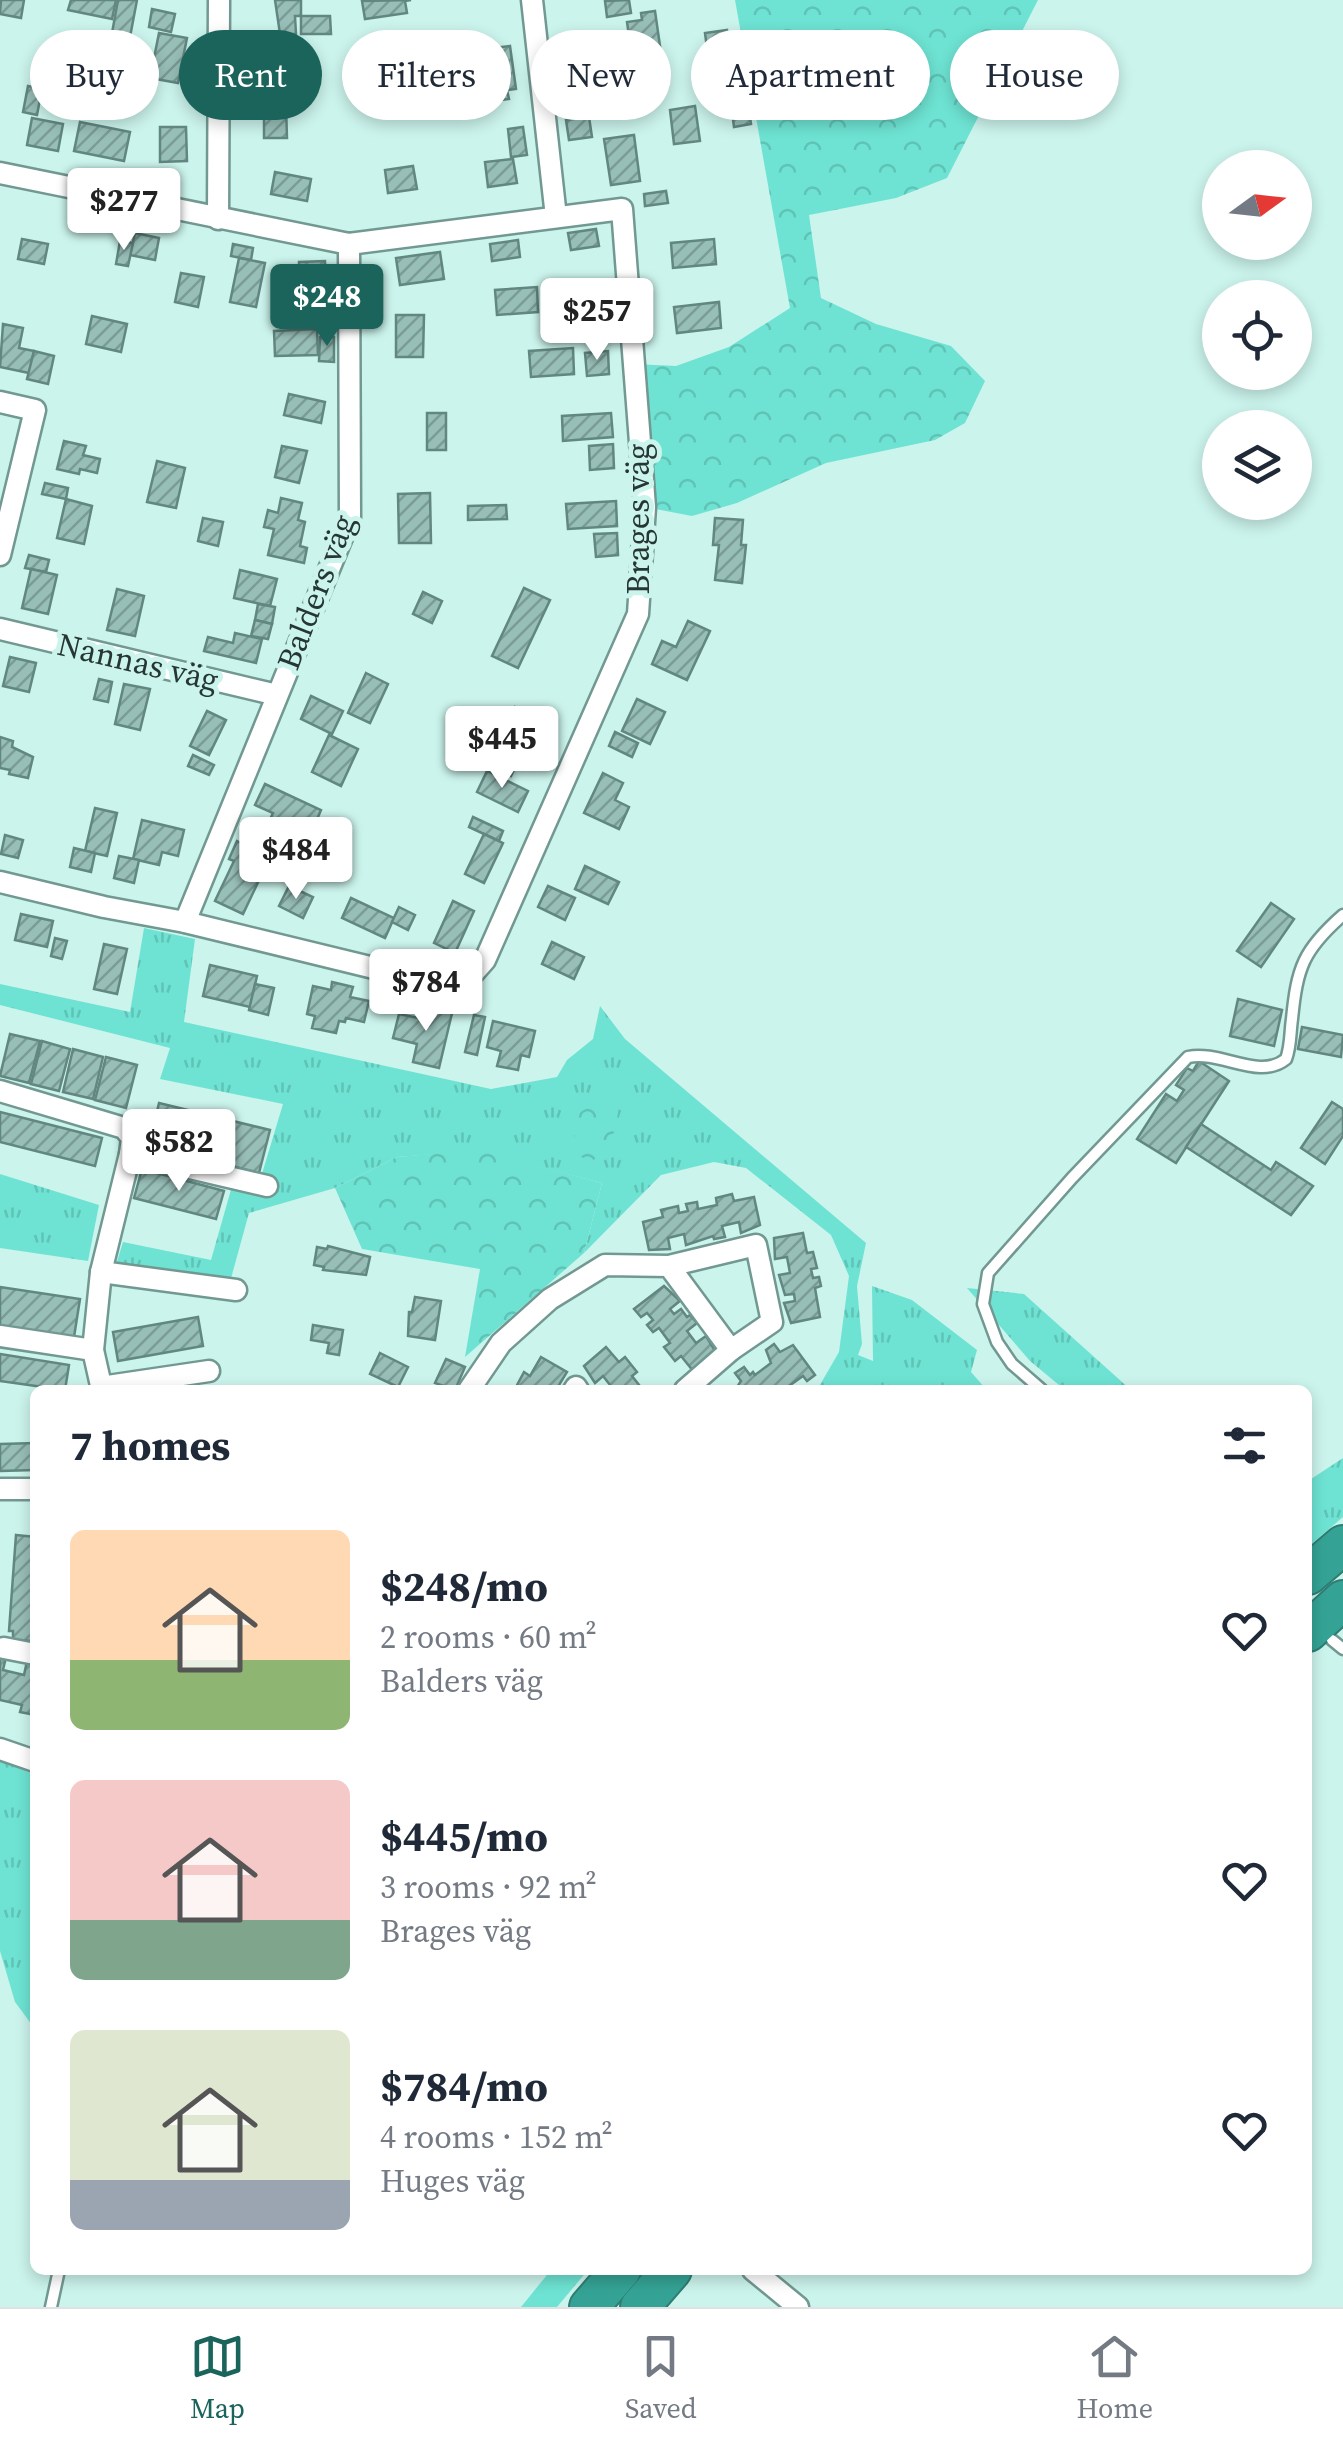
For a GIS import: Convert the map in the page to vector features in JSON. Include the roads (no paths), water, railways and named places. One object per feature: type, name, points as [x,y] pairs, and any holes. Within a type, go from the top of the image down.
[{"type":"highway","points":[[1312,1572],[1343,1545]]},
{"type":"highway","points":[[1320,1636],[1343,1600]]},
{"type":"highway","points":[[589,2307],[617,2275]]},
{"type":"highway","points":[[640,2307],[668,2275]]},
{"type":"street","points":[[218,219],[219,0]]},
{"type":"street","points":[[0,173],[348,244],[556,217],[532,0]]},
{"type":"street","name":"Brages väg","points":[[185,922],[419,979],[469,978],[485,960],[638,614],[645,508],[622,209],[556,217]]},
{"type":"street","name":"Balders väg","points":[[185,922],[350,518],[348,244]]},
{"type":"street","points":[[0,402],[35,410],[0,556]]},
{"type":"street","name":"Nannas väg","points":[[0,629],[276,694]]},
{"type":"street","points":[[0,882],[185,922]]},
{"type":"street","points":[[0,1091],[124,1128],[132,1138],[102,1272],[93,1350],[101,1385]]},
{"type":"street","points":[[130,1154],[267,1186]]},
{"type":"street","points":[[472,1385],[501,1343],[550,1299],[605,1265],[669,1266],[756,1245],[772,1322],[690,1385]]},
{"type":"street","points":[[669,1266],[731,1350]]},
{"type":"street","points":[[102,1272],[236,1290]]},
{"type":"street","points":[[0,1336],[93,1350]]},
{"type":"street","points":[[121,1385],[210,1371]]},
{"type":"street","points":[[0,1490],[30,1488]]},
{"type":"street","points":[[4,1648],[30,1653]]},
{"type":"street","points":[[0,1750],[30,1759]]},
{"type":"street","points":[[759,2275],[798,2307]]},
{"type":"lane","points":[[1036,1385],[1012,1364],[996,1342],[983,1304],[988,1273],[1188,1057],[1238,1061],[1264,1069],[1286,1059],[1301,962],[1343,915]]},
{"type":"lane","points":[[1320,1636],[1343,1649]]},
{"type":"lane","points":[[52,2307],[58,2275]]}]
